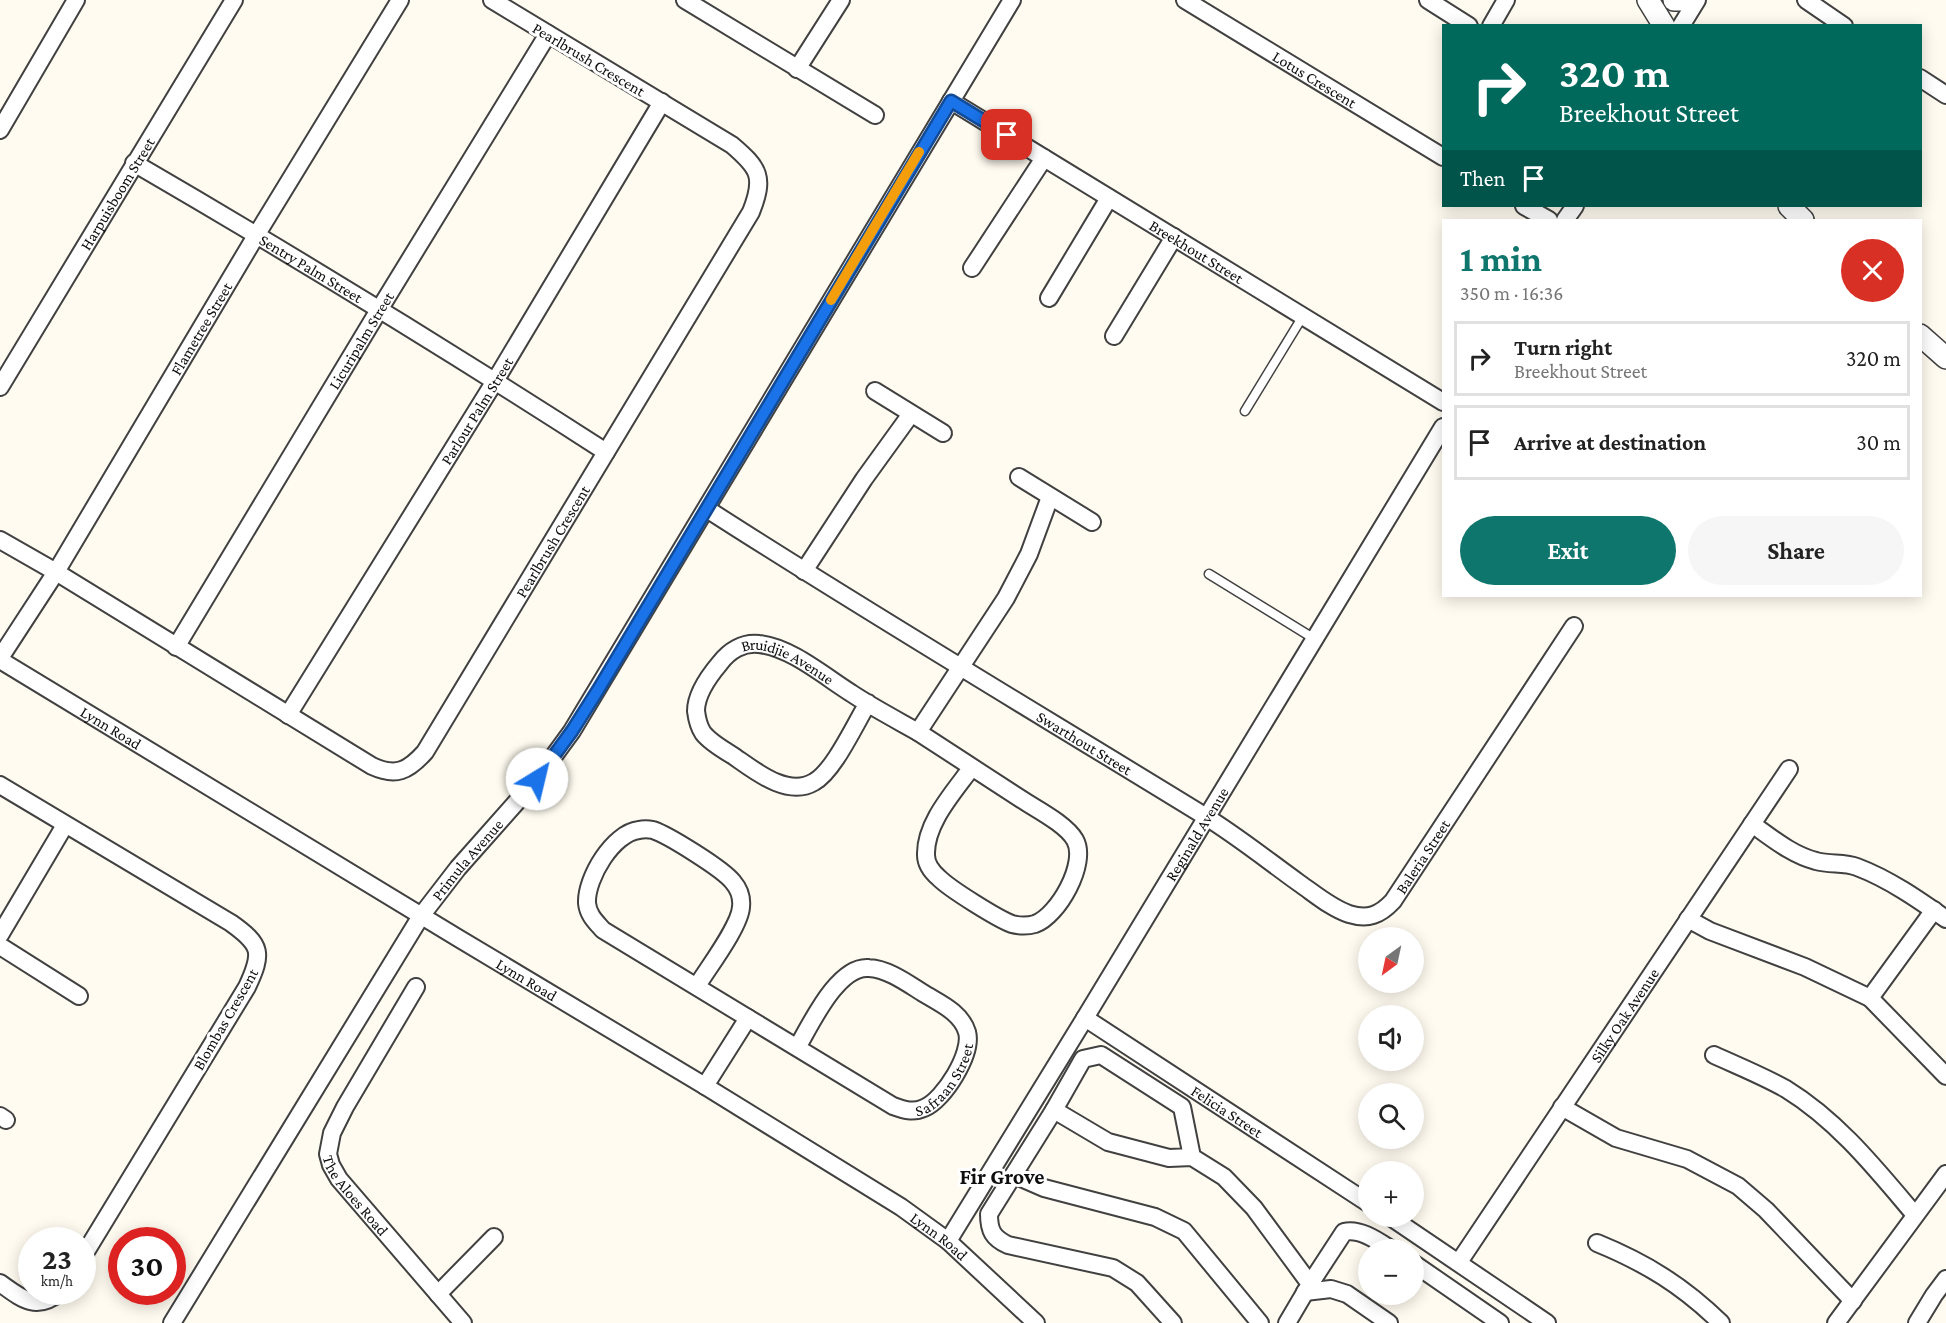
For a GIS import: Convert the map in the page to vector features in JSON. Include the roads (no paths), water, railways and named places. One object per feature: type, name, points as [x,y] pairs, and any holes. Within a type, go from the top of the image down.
[{"type":"street","points":[[0,130],[76,0]]},
{"type":"street","name":"Harpuisboom Street","points":[[0,387],[234,0]]},
{"type":"street","name":"Flametree Street","points":[[0,659],[56,572],[256,234],[400,0]]},
{"type":"street","name":"Pearlbrush Crescent","points":[[0,540],[381,770],[400,771],[416,763],[425,753],[751,212],[759,185],[757,170],[732,145],[492,0]]},
{"type":"street","points":[[685,0],[875,115]]},
{"type":"street","points":[[797,69],[841,0]]},
{"type":"street","name":"Primula Avenue","points":[[172,1323],[421,916],[458,868],[537,779],[572,731],[1011,0]]},
{"type":"street","name":"Lotus Crescent","points":[[1185,0],[1442,156]]},
{"type":"street","points":[[1428,0],[1466,24]]},
{"type":"street","points":[[1492,24],[1506,0]]},
{"type":"street","points":[[1648,0],[1663,24]]},
{"type":"street","points":[[1674,0],[1683,0]]},
{"type":"street","points":[[1682,24],[1697,0]]},
{"type":"street","points":[[1806,0],[1841,24]]},
{"type":"street","name":"Licuripalm Street","points":[[176,647],[548,34]]},
{"type":"street","points":[[1922,79],[1946,95]]},
{"type":"street","name":"Breekhout Street","points":[[951,101],[1442,401]]},
{"type":"street","name":"Parlour Palm Street","points":[[288,715],[495,381],[662,102]]},
{"type":"street","points":[[972,268],[1044,158]]},
{"type":"street","name":"Sentry Palm Street","points":[[134,163],[256,234],[606,452]]},
{"type":"street","points":[[1049,298],[1109,198]]},
{"type":"street","points":[[1526,207],[1547,219]]},
{"type":"street","points":[[1790,207],[1802,219]]},
{"type":"street","points":[[1114,336],[1174,237]]},
{"type":"street","points":[[1922,337],[1946,358]]},
{"type":"street","points":[[875,391],[943,433]]},
{"type":"street","points":[[804,571],[883,451],[911,414]]},
{"type":"street","name":"Reginald Avenue","points":[[948,1241],[1442,429]]},
{"type":"street","points":[[1019,477],[1092,522]]},
{"type":"street","points":[[918,732],[1018,576],[1029,554],[1050,497]]},
{"type":"street","name":"Swarthout Street","points":[[707,509],[1207,818]]},
{"type":"street","name":"Baleria Street","points":[[1207,818],[1320,898],[1358,916],[1378,915],[1393,901],[1574,626]]},
{"type":"street","name":"Bruidjie Avenue","points":[[868,704],[823,775],[806,786],[796,787],[774,781],[712,741],[698,723],[696,712],[702,690],[723,659],[745,644],[756,643],[771,646],[788,654],[918,732],[1045,814],[1075,840],[1079,856],[1076,871],[1052,911],[1046,918],[1035,924],[1023,926],[1010,923],[986,910],[940,880],[928,866],[926,856],[930,832],[945,805],[972,767]]},
{"type":"street","name":"Lynn Road","points":[[0,659],[902,1207],[948,1241],[1036,1323]]},
{"type":"street","name":"Silky Oak Avenue","points":[[1459,1262],[1789,768]]},
{"type":"street","name":"Blombas Crescent","points":[[0,785],[231,923],[247,934],[256,946],[258,960],[247,987],[96,1234]]},
{"type":"street","points":[[1752,824],[1803,856],[1824,863],[1854,866],[1866,871],[1940,915],[1870,998]]},
{"type":"street","points":[[0,935],[65,825]]},
{"type":"street","name":"Safraan Street","points":[[697,986],[739,916],[741,908],[739,890],[731,879],[709,862],[655,831],[639,830],[623,835],[601,861],[593,880],[587,902],[593,920],[603,930],[893,1106],[906,1111],[915,1111],[925,1108],[941,1095],[964,1058],[968,1038],[964,1025],[952,1011],[891,974],[870,968],[855,971],[837,985],[798,1047]]},
{"type":"street","points":[[1688,919],[1710,931],[1805,967],[1870,998],[1946,1076]]},
{"type":"street","points":[[0,946],[79,996]]},
{"type":"street","name":"The Aloes Road","points":[[416,987],[345,1107],[332,1133],[328,1154],[339,1179],[463,1323]]},
{"type":"street","points":[[705,1086],[748,1018]]},
{"type":"street","name":"Felicia Street","points":[[1085,1018],[1358,1196]]},
{"type":"street","points":[[1173,1323],[1137,1282],[1113,1268],[1008,1245],[997,1240],[991,1233],[989,1214],[1083,1059],[1101,1055],[1182,1107],[1192,1157]]},
{"type":"street","points":[[1714,1055],[1754,1072],[1785,1089],[1824,1116],[1869,1161],[1915,1215]]},
{"type":"street","points":[[1562,1107],[1616,1138],[1687,1159],[1738,1186],[1766,1210],[1852,1301]]},
{"type":"street","points":[[1054,1110],[1108,1142],[1169,1158],[1192,1157],[1224,1177],[1254,1208],[1308,1288]]},
{"type":"street","points":[[1836,1323],[1946,1174]]},
{"type":"street","points":[[1014,1175],[1044,1188],[1155,1217],[1184,1231],[1260,1323]]},
{"type":"street","points":[[1406,1227],[1547,1323]]},
{"type":"street","points":[[1287,1323],[1344,1232],[1348,1230],[1375,1239]]},
{"type":"street","points":[[438,1294],[494,1237]]},
{"type":"street","points":[[1597,1243],[1629,1256],[1667,1278],[1705,1307],[1721,1323]]},
{"type":"street","points":[[1424,1271],[1500,1323]]},
{"type":"street","points":[[1917,1323],[1946,1279]]},
{"type":"street","points":[[0,1283],[18,1296]]},
{"type":"street","points":[[1308,1288],[1331,1289],[1347,1294],[1389,1323]]},
{"type":"lane","points":[[1245,411],[1303,316]]},
{"type":"lane","points":[[1209,574],[1313,638]]},
{"type":"district","name":"Fir Grove","points":[[1002,1176]]}]
